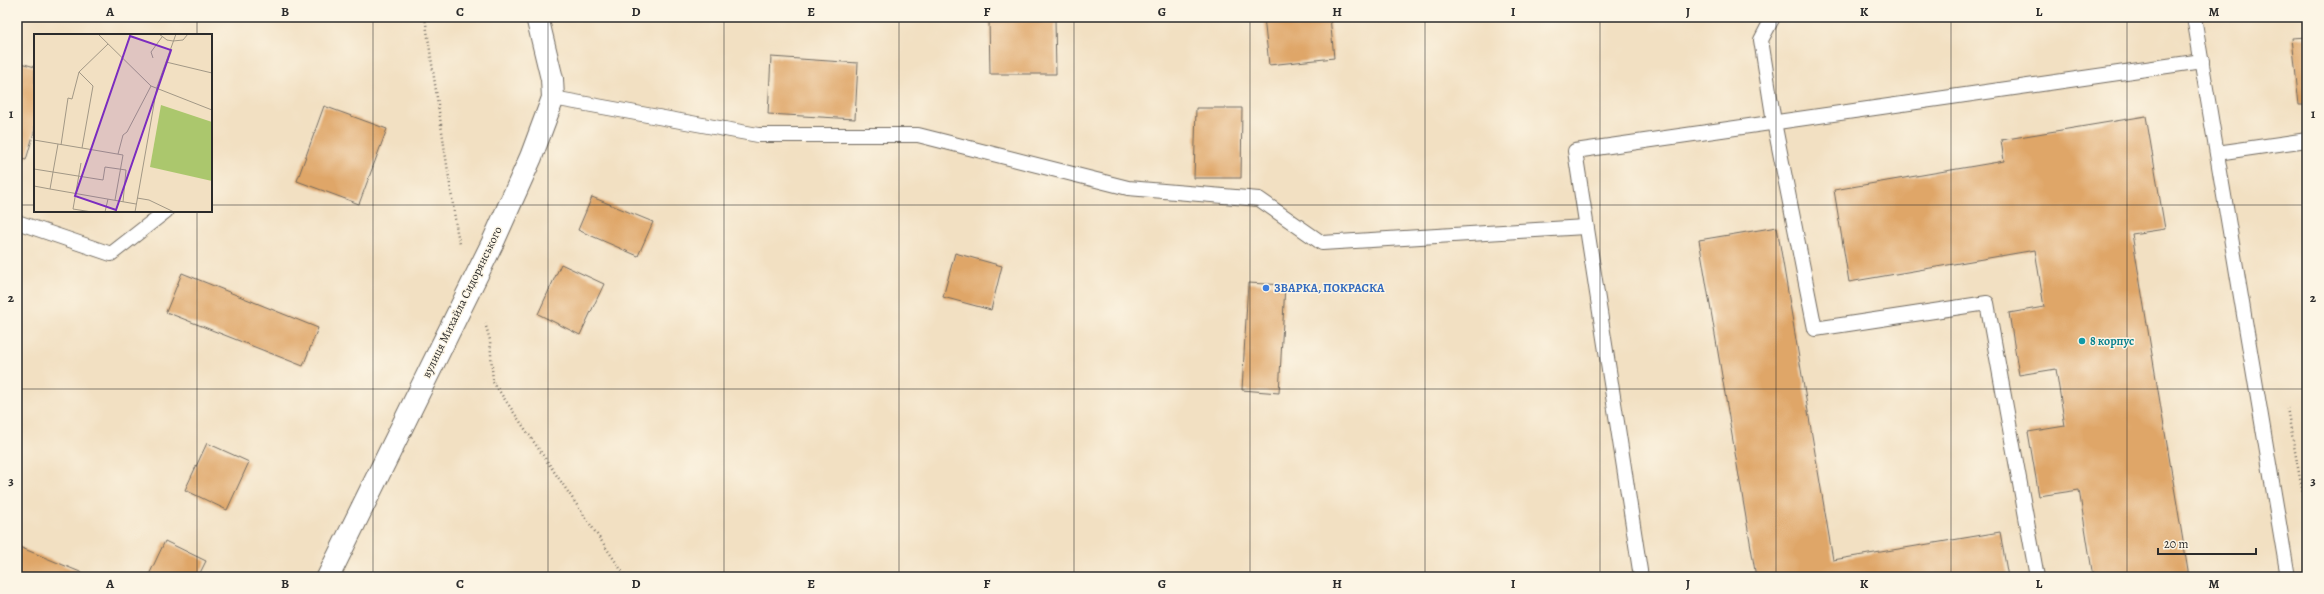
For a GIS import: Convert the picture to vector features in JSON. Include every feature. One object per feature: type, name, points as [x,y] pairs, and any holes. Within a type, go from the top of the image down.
[{"type":"street","name":"вулиця Михайла Сидорянського","points":[[328,577],[472,283],[531,157],[553,98],[552,79],[537,17]]},
{"type":"lane","points":[[1773,17],[1761,40],[1774,122],[1815,329],[1987,303],[2037,577]]},
{"type":"lane","points":[[2194,17],[2288,577]]},
{"type":"lane","points":[[1641,577],[1575,151],[2202,61]]},
{"type":"lane","points":[[553,98],[758,134],[918,135],[1128,188],[1259,199],[1322,243],[1586,226]]},
{"type":"lane","points":[[2217,153],[2307,140]]},
{"type":"lane","points":[[17,222],[111,254],[165,212]]},
{"type":"path","points":[[425,17],[456,232],[490,340],[493,382],[626,577]]},
{"type":"building","points":[[1264,17],[1330,17],[1334,58],[1269,65]]},
{"type":"building","points":[[989,19],[1055,19],[1056,74],[990,74]]},
{"type":"building","points":[[2307,37],[2307,105],[2299,105],[2292,38]]},
{"type":"building","points":[[771,57],[858,63],[855,119],[768,114]]},
{"type":"building","points":[[17,62],[34,67],[34,132],[26,160],[17,158]]},
{"type":"building","points":[[324,106],[387,129],[359,204],[297,181]]},
{"type":"building","points":[[1196,108],[1242,108],[1241,178],[1194,178]]},
{"type":"building","name":"8 корпус","points":[[2146,116],[2165,229],[2132,234],[2189,577],[2093,577],[2079,490],[2039,496],[2028,432],[2065,426],[2056,369],[2019,375],[2009,313],[2044,307],[2035,250],[1849,282],[1834,190],[2004,161],[2001,140]]},
{"type":"building","points":[[592,197],[653,222],[638,256],[578,230]]},
{"type":"building","points":[[1777,227],[1833,560],[2000,532],[2008,577],[1756,577],[1699,240]]},
{"type":"building","points":[[955,253],[1002,266],[991,310],[943,297]]},
{"type":"building","points":[[561,264],[604,284],[580,335],[538,314]]},
{"type":"building","points":[[182,273],[318,328],[303,366],[166,312]]},
{"type":"building","points":[[1248,283],[1285,285],[1279,393],[1242,390]]},
{"type":"building","points":[[207,443],[249,462],[227,510],[185,490]]},
{"type":"building","points":[[165,541],[206,561],[198,577],[148,577]]},
{"type":"building","points":[[17,546],[85,574],[84,577],[17,577]]},
{"type":"place","name":"ЗВАРКА, ПОКРАСКА","points":[[1266,288]]},
{"type":"place","name":"8 корпус","points":[[2082,341]]}]
